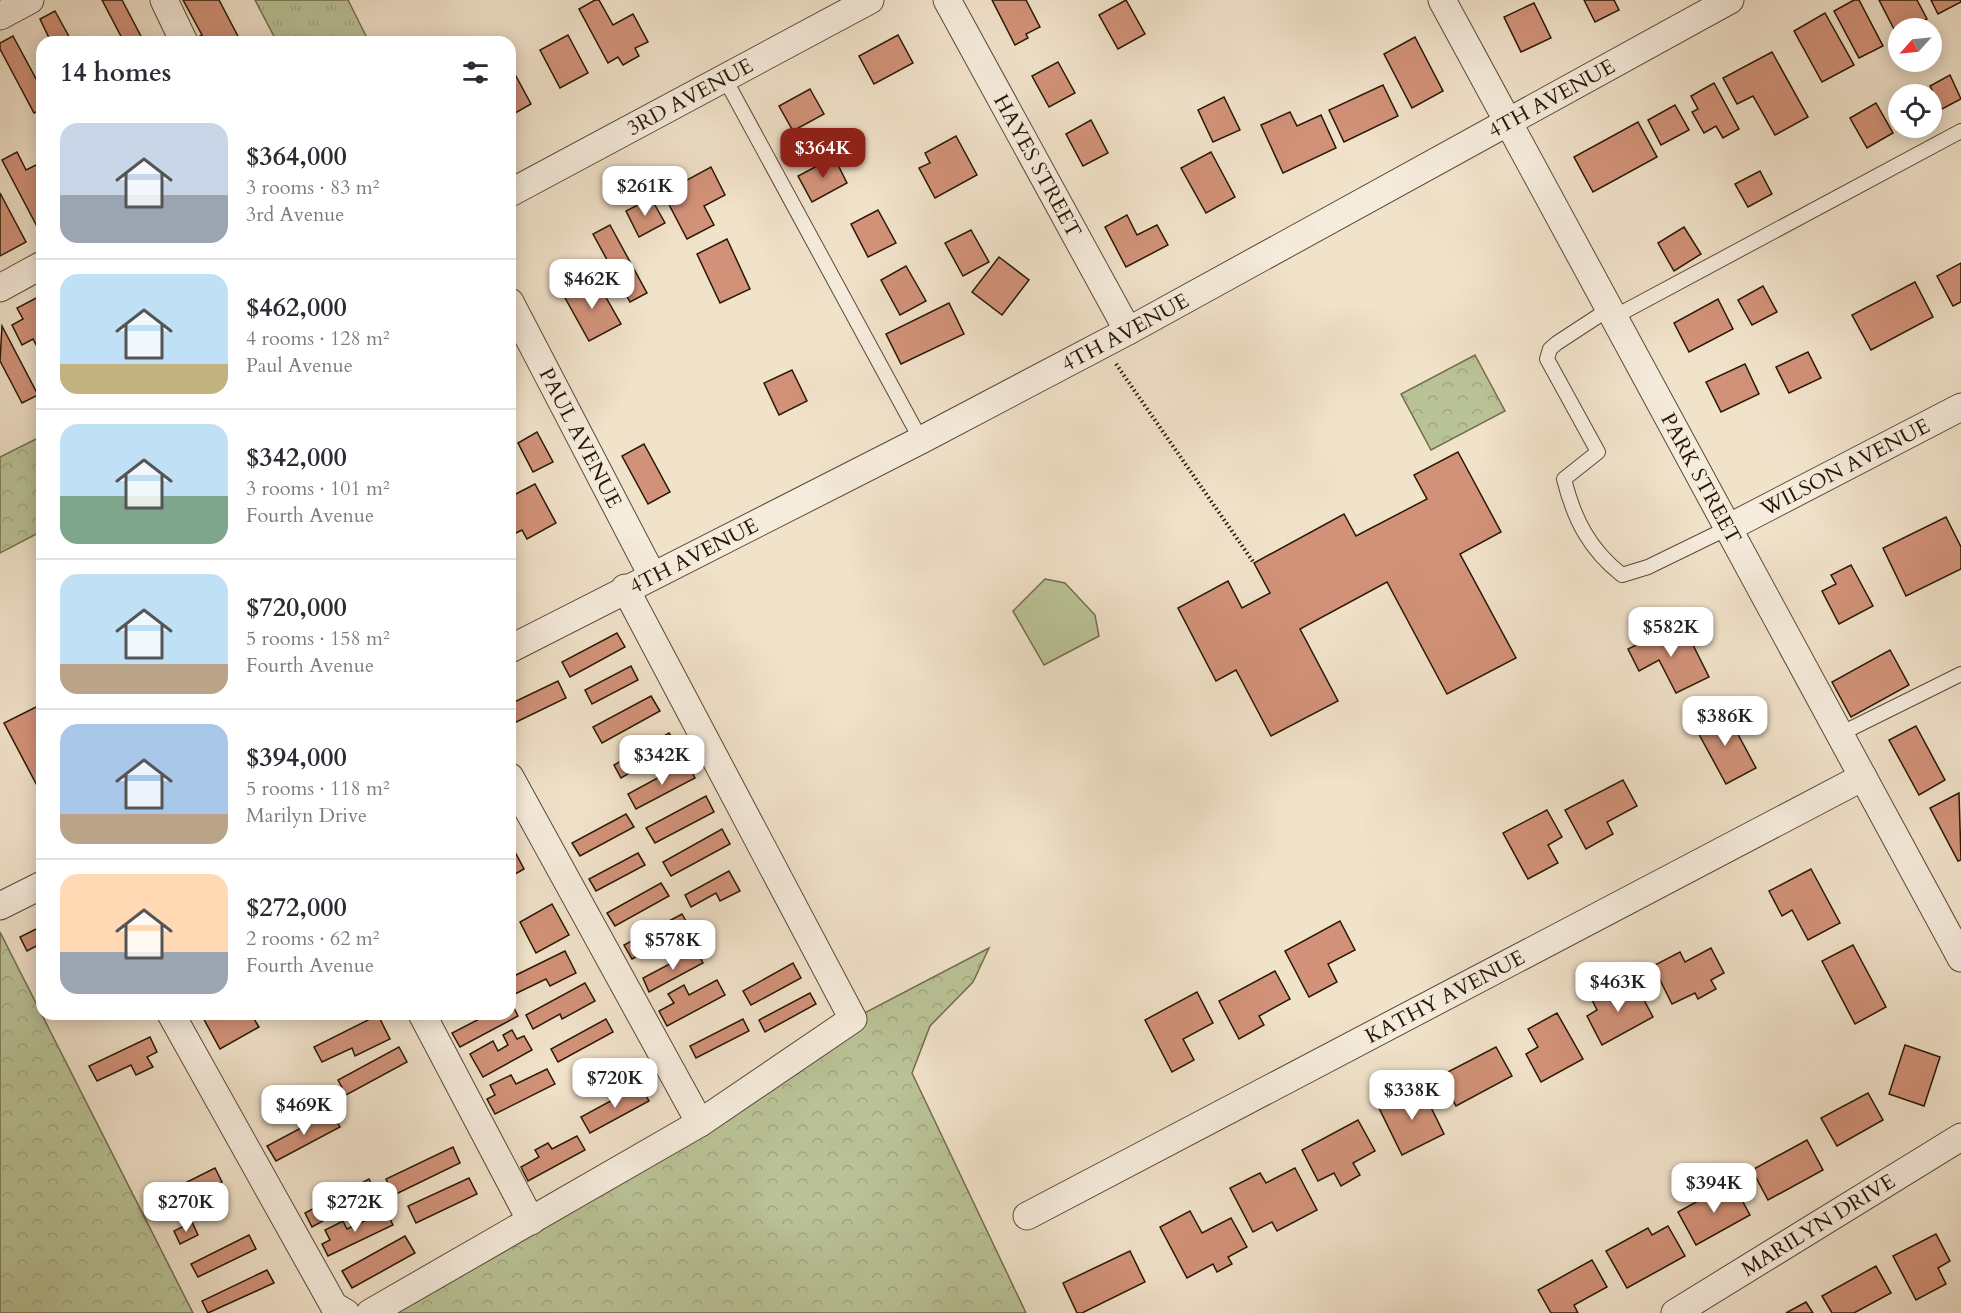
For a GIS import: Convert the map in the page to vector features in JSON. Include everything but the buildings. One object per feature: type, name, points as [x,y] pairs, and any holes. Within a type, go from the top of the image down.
[{"type":"street","points":[[0,16],[30,0]]},
{"type":"street","points":[[164,0],[181,36]]},
{"type":"street","name":"3RD AVENUE","points":[[516,190],[870,0]]},
{"type":"street","name":"HAYES STREET","points":[[948,0],[1128,331]]},
{"type":"street","name":"PARK STREET","points":[[1442,0],[1961,958]]},
{"type":"street","name":"4TH AVENUE","points":[[516,646],[625,588],[921,440],[1128,331],[1507,120],[1730,0]]},
{"type":"street","points":[[0,288],[36,268]]},
{"type":"street","name":"PAUL AVENUE","points":[[516,314],[652,575]]},
{"type":"street","name":"WILSON AVENUE","points":[[1728,528],[1961,407]]},
{"type":"street","points":[[370,1313],[700,1122],[853,1019],[625,588]]},
{"type":"street","name":"KATHY AVENUE","points":[[1027,1216],[1863,777]]},
{"type":"street","points":[[516,788],[700,1122]]},
{"type":"street","points":[[0,906],[36,888]]},
{"type":"street","points":[[174,1020],[334,1306],[346,1313]]},
{"type":"street","points":[[425,1020],[531,1221]]},
{"type":"street","name":"MARILYN DRIVE","points":[[1675,1313],[1961,1137]]},
{"type":"lane","points":[[725,79],[921,440]]},
{"type":"lane","points":[[1728,528],[1648,567],[1622,575],[1603,560],[1573,514],[1564,479],[1598,452],[1547,359],[1550,350],[1557,343],[1611,313],[1961,131]]},
{"type":"lane","points":[[1840,734],[1961,674]]},
{"type":"path","points":[[1101,344],[1254,563]]},
{"type":"green space","points":[[255,0],[348,0],[366,36],[274,36]]},
{"type":"green space","points":[[1475,355],[1505,411],[1431,450],[1401,394]]},
{"type":"green space","points":[[36,439],[36,534],[0,553],[0,457]]},
{"type":"green space","points":[[1045,579],[1065,583],[1095,615],[1099,636],[1044,665],[1013,611]]},
{"type":"green space","points":[[0,932],[36,1003],[36,1020],[45,1020],[193,1313],[0,1313]]},
{"type":"green space","points":[[989,948],[973,982],[930,1026],[912,1073],[1026,1313],[372,1313],[853,1019]]}]
